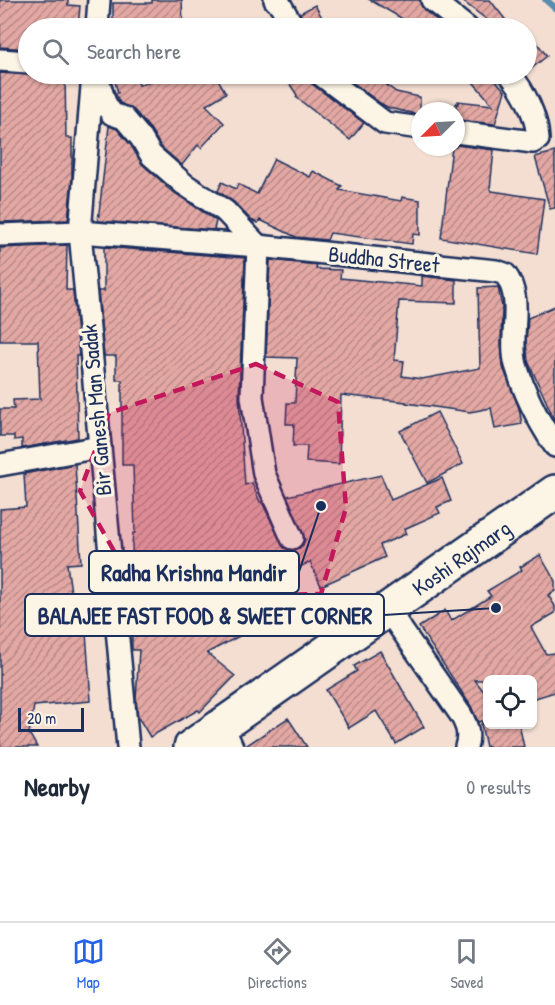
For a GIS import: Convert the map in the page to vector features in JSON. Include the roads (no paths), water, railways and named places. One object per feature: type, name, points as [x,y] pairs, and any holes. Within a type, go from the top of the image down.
[{"type":"main road","name":"Koshi Rajmarg","points":[[191,747],[227,736],[387,609],[555,492]]},
{"type":"street","points":[[98,18],[99,0]]},
{"type":"street","points":[[275,0],[288,18]]},
{"type":"street","points":[[432,0],[454,18]]},
{"type":"street","points":[[0,60],[18,61]]},
{"type":"street","name":"Bir Ganesh Man Sadak","points":[[94,84],[80,232],[128,747]]},
{"type":"street","points":[[98,84],[105,103],[112,114],[124,118],[141,138],[151,155],[184,184],[225,211],[258,246],[252,397],[264,474],[292,538]]},
{"type":"street","points":[[333,84],[385,123],[411,127]]},
{"type":"street","points":[[465,133],[533,142],[538,139],[538,131],[523,90],[518,84]]},
{"type":"street","name":"Buddha Street","points":[[0,235],[80,232],[258,246],[496,271],[505,274],[514,289],[515,364],[534,410],[555,446]]},
{"type":"street","points":[[0,465],[100,447]]},
{"type":"street","points":[[387,609],[461,715],[467,726],[469,738],[466,747]]},
{"type":"waterway","points":[[546,0],[555,8]]},
{"type":"place","name":"Radha Krishna Mandir","points":[[321,506]]},
{"type":"place","name":"BALAJEE FAST FOOD & SWEET CORNER","points":[[496,608]]}]
